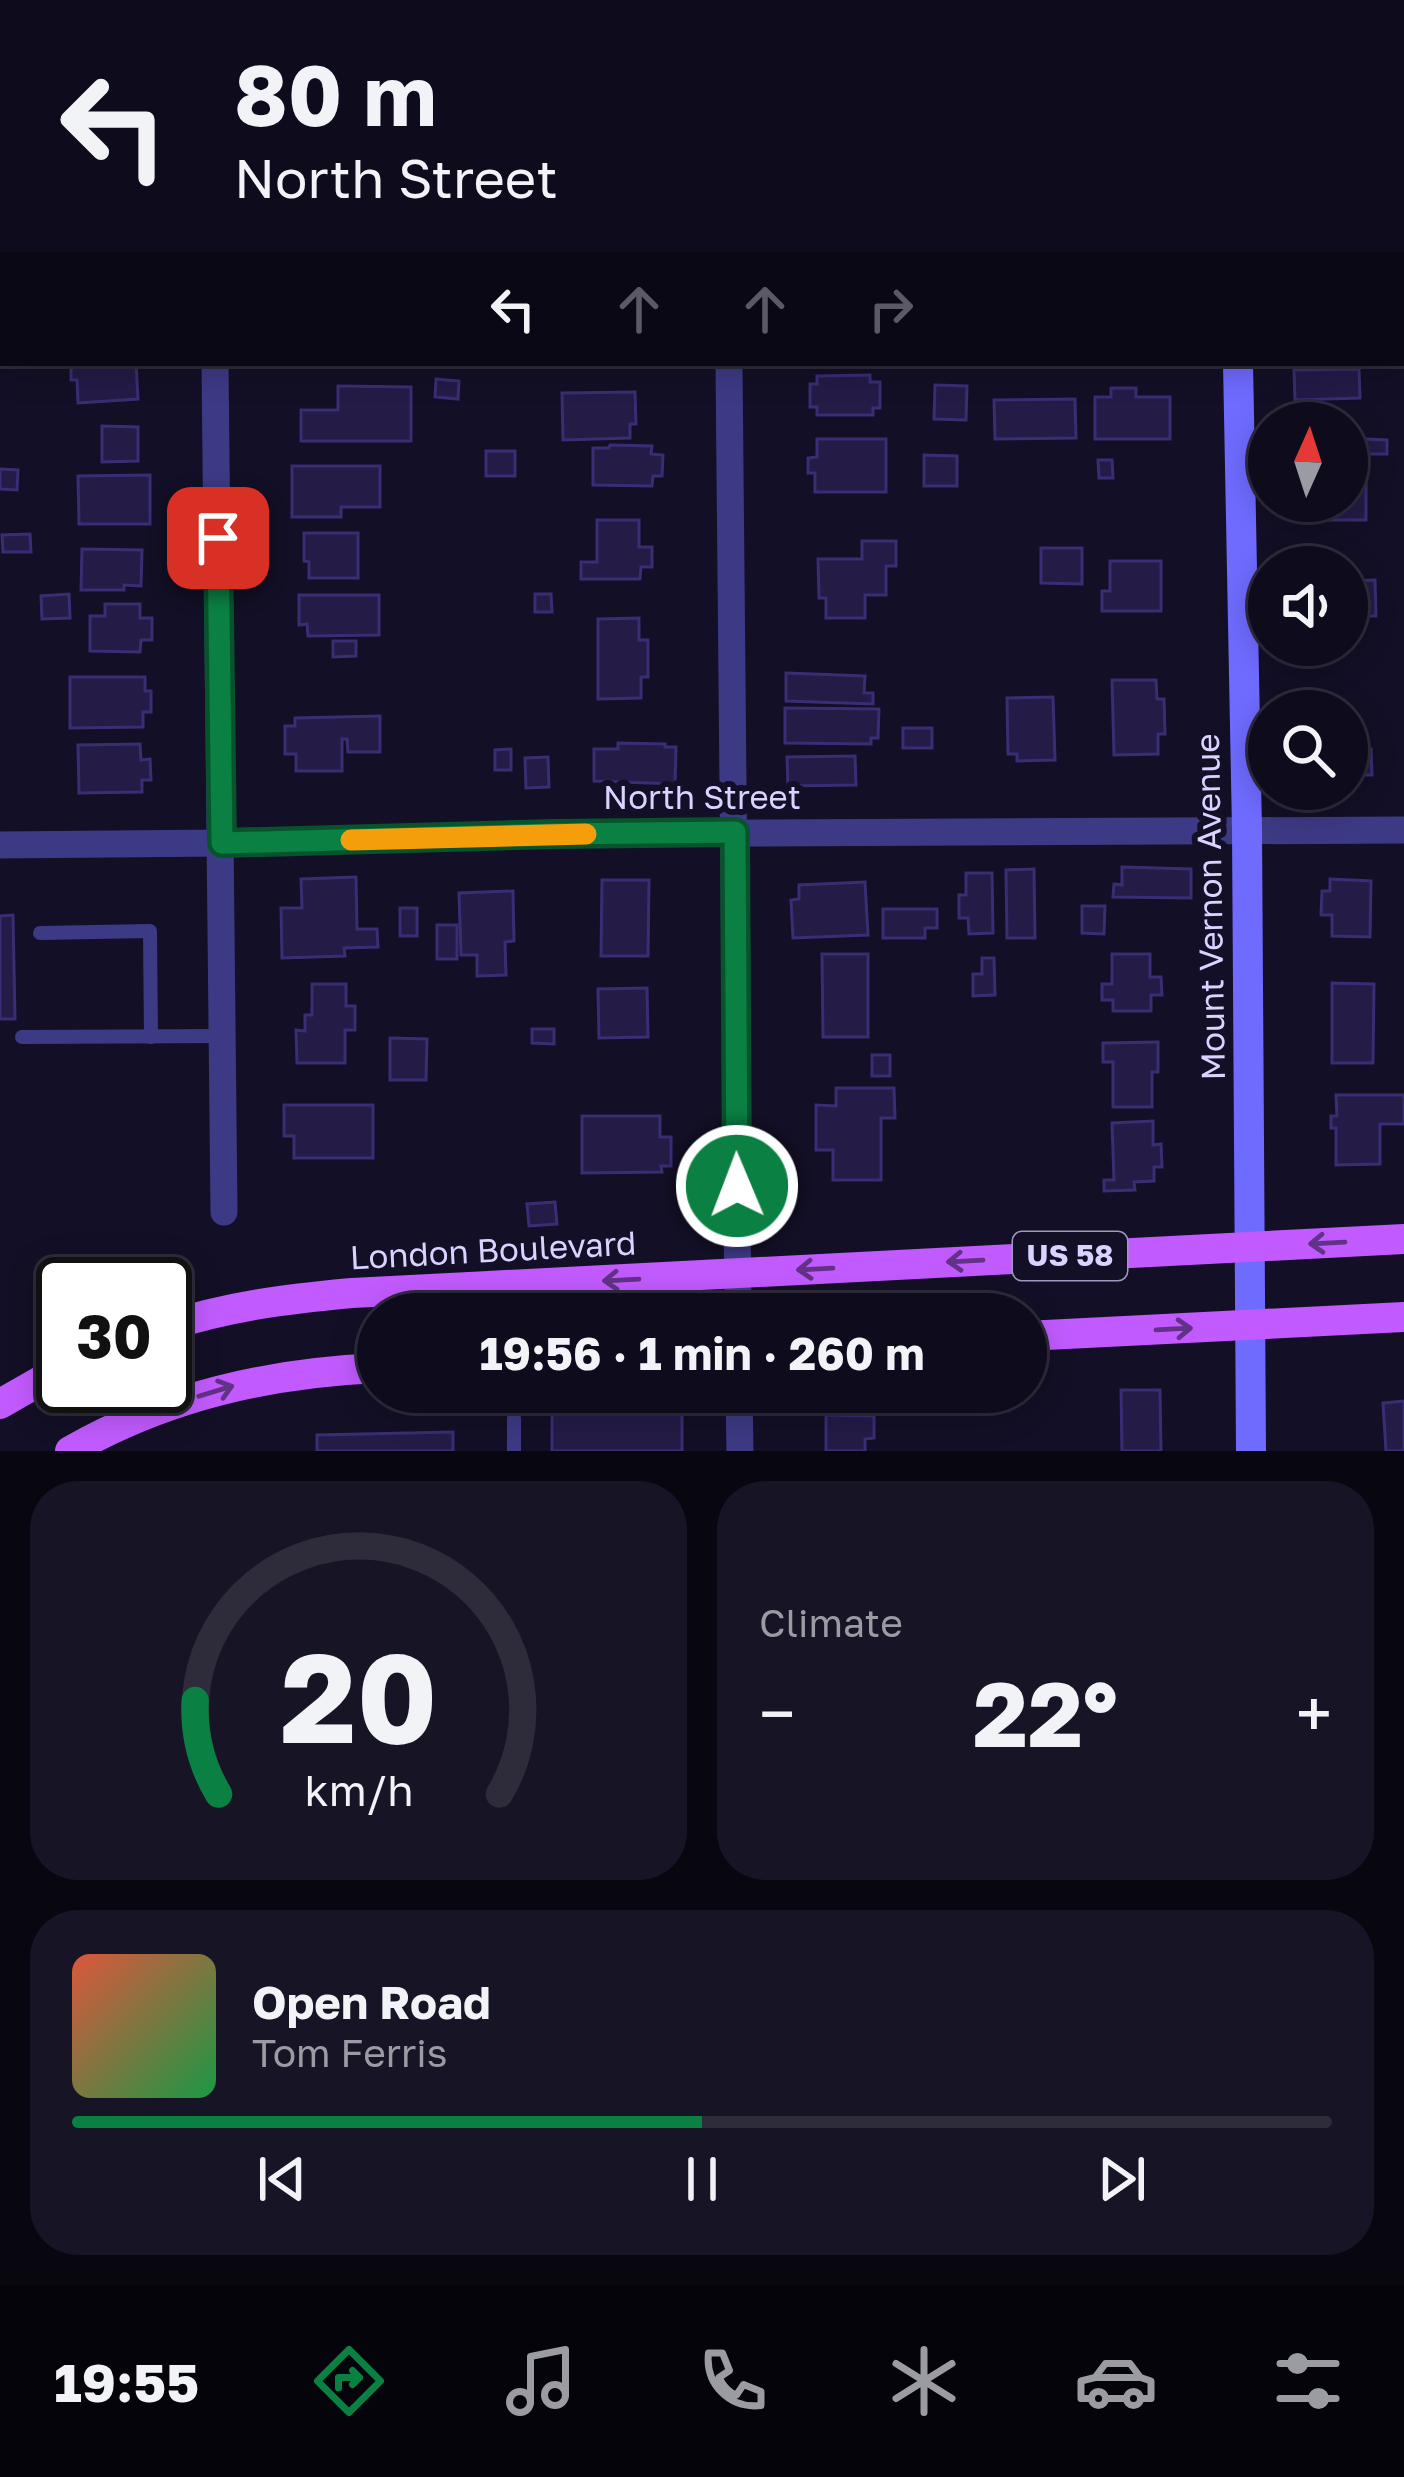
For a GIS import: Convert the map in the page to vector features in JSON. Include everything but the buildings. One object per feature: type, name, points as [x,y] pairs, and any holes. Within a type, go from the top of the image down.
[{"type":"main road","name":"London Boulevard","points":[[192,1319],[275,1300],[1404,1239]]},
{"type":"main road","points":[[1047,1335],[1404,1317]]},
{"type":"main road","points":[[70,1451],[160,1408],[238,1384],[357,1370]]},
{"type":"main road","points":[[0,1404],[36,1383]]},
{"type":"street","points":[[215,366],[224,1212]]},
{"type":"street","points":[[729,366],[738,1293]]},
{"type":"street","name":"Mount Vernon Avenue","points":[[1238,366],[1251,1451]]},
{"type":"street","name":"North Street","points":[[0,845],[735,832],[1404,830]]},
{"type":"street","points":[[739,1413],[740,1451]]},
{"type":"lane","points":[[40,933],[150,931],[151,1037]]},
{"type":"lane","points":[[22,1037],[223,1036]]},
{"type":"lane","points":[[514,1418],[514,1451]]},
{"type":"slow traffic","points":[[351,840],[586,834]]},
{"type":"route","points":[[218,538],[222,843],[735,832],[737,1186]]}]
